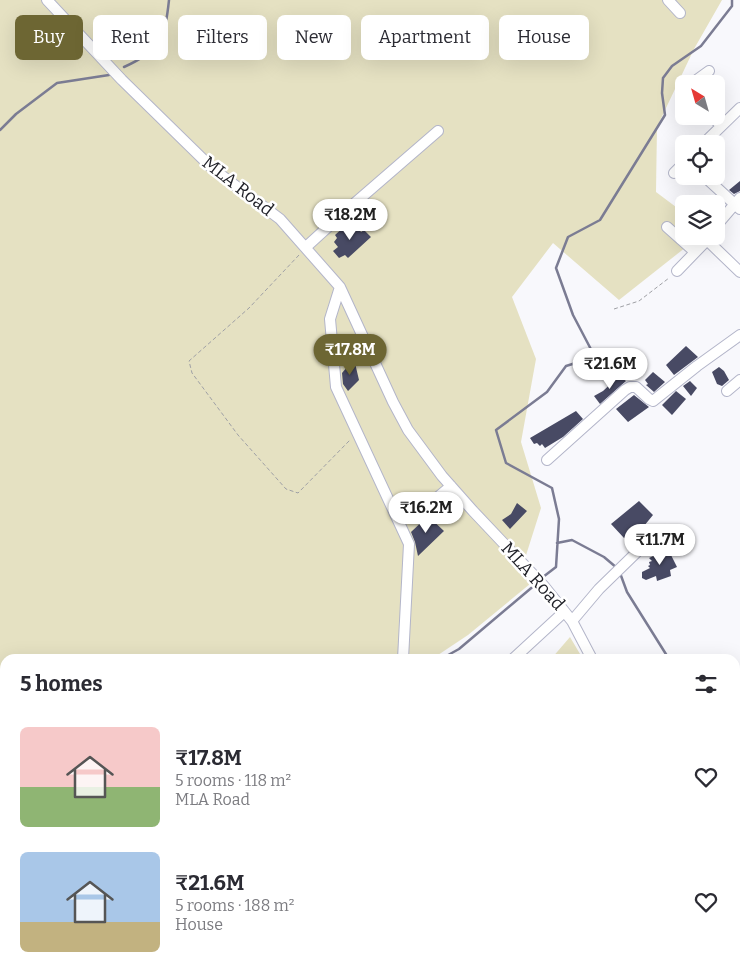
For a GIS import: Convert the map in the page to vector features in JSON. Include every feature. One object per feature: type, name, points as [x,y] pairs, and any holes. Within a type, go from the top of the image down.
[{"type":"street","name":"MLA Road","points":[[47,0],[122,80],[213,169],[280,219],[340,287],[393,402],[408,430],[451,486],[543,585],[572,621],[589,654]]},
{"type":"street","points":[[668,0],[680,13]]},
{"type":"street","points":[[704,75],[710,71]]},
{"type":"street","points":[[712,135],[740,108]]},
{"type":"street","points":[[306,248],[341,214],[438,131]]},
{"type":"street","points":[[715,185],[738,204],[725,217]]},
{"type":"street","points":[[667,227],[695,252]]},
{"type":"street","points":[[677,271],[702,245]]},
{"type":"street","points":[[715,245],[740,272]]},
{"type":"street","points":[[340,287],[330,319],[336,387],[409,544],[403,654]]},
{"type":"street","points":[[547,460],[624,390],[636,387],[649,399],[653,400],[740,335]]},
{"type":"street","points":[[727,391],[740,380]]},
{"type":"street","points":[[420,512],[451,486]]},
{"type":"street","points":[[572,621],[599,589],[637,552]]},
{"type":"street","points":[[518,654],[564,612]]},
{"type":"path","points":[[306,248],[248,308],[189,361],[192,373],[238,435],[286,489],[298,493],[357,433]]},
{"type":"path","points":[[614,309],[639,301],[677,271]]},
{"type":"shaded area","points":[[0,0],[722,0],[682,75],[675,75],[675,89],[657,127],[656,192],[675,206],[675,245],[689,245],[619,300],[553,243],[512,297],[536,359],[521,442],[541,508],[521,571],[530,584],[468,635],[440,654],[0,654]]},
{"type":"shaded area","points":[[570,637],[580,654],[555,654]]},
{"type":"building","points":[[740,181],[740,191],[734,194],[729,190]]},
{"type":"building","points":[[351,224],[353,226],[356,224],[361,232],[364,230],[371,237],[348,258],[345,255],[339,258],[333,251],[338,247],[334,242],[337,238],[335,235],[346,225],[348,227]]},
{"type":"building","points":[[686,346],[698,357],[674,375],[666,365]]},
{"type":"building","points":[[354,359],[359,380],[348,391],[343,384],[342,373]]},
{"type":"building","points":[[719,367],[724,371],[729,380],[722,386],[717,384],[712,372]]},
{"type":"building","points":[[653,372],[665,382],[654,392],[646,385],[648,384],[645,380]]},
{"type":"building","points":[[619,376],[626,381],[600,404],[594,396],[603,391]]},
{"type":"building","points":[[690,381],[697,388],[691,396],[683,386]]},
{"type":"building","points":[[676,391],[686,399],[672,415],[662,405]]},
{"type":"building","points":[[634,395],[649,407],[628,422],[616,409]]},
{"type":"building","points":[[576,411],[583,419],[563,437],[545,448],[542,444],[540,446],[537,443],[534,444],[530,438]]},
{"type":"building","points":[[639,501],[653,515],[644,526],[624,538],[611,524]]},
{"type":"building","points":[[517,503],[527,511],[510,529],[502,520],[511,514]]},
{"type":"building","points":[[428,516],[444,531],[418,556],[411,532]]},
{"type":"building","points":[[668,549],[677,567],[670,570],[671,576],[657,581],[656,576],[646,580],[642,578],[642,572],[650,568],[648,566],[650,565],[649,562],[652,561],[649,558]]},
{"type":"waterway","points":[[124,67],[146,55],[158,42],[165,24],[169,0]]},
{"type":"waterway","points":[[543,577],[556,567],[559,519],[552,488],[506,463],[496,430],[547,392],[566,366],[595,357],[573,315],[556,268],[568,237],[600,220],[665,115],[662,93],[663,78],[672,66],[701,46],[732,6],[732,0]]},
{"type":"waterway","points":[[0,130],[16,114],[57,83],[109,75]]},
{"type":"waterway","points":[[557,543],[572,540],[604,557],[617,568]]},
{"type":"waterway","points":[[620,573],[627,592],[666,654]]},
{"type":"waterway","points":[[450,654],[459,649],[536,584]]}]
